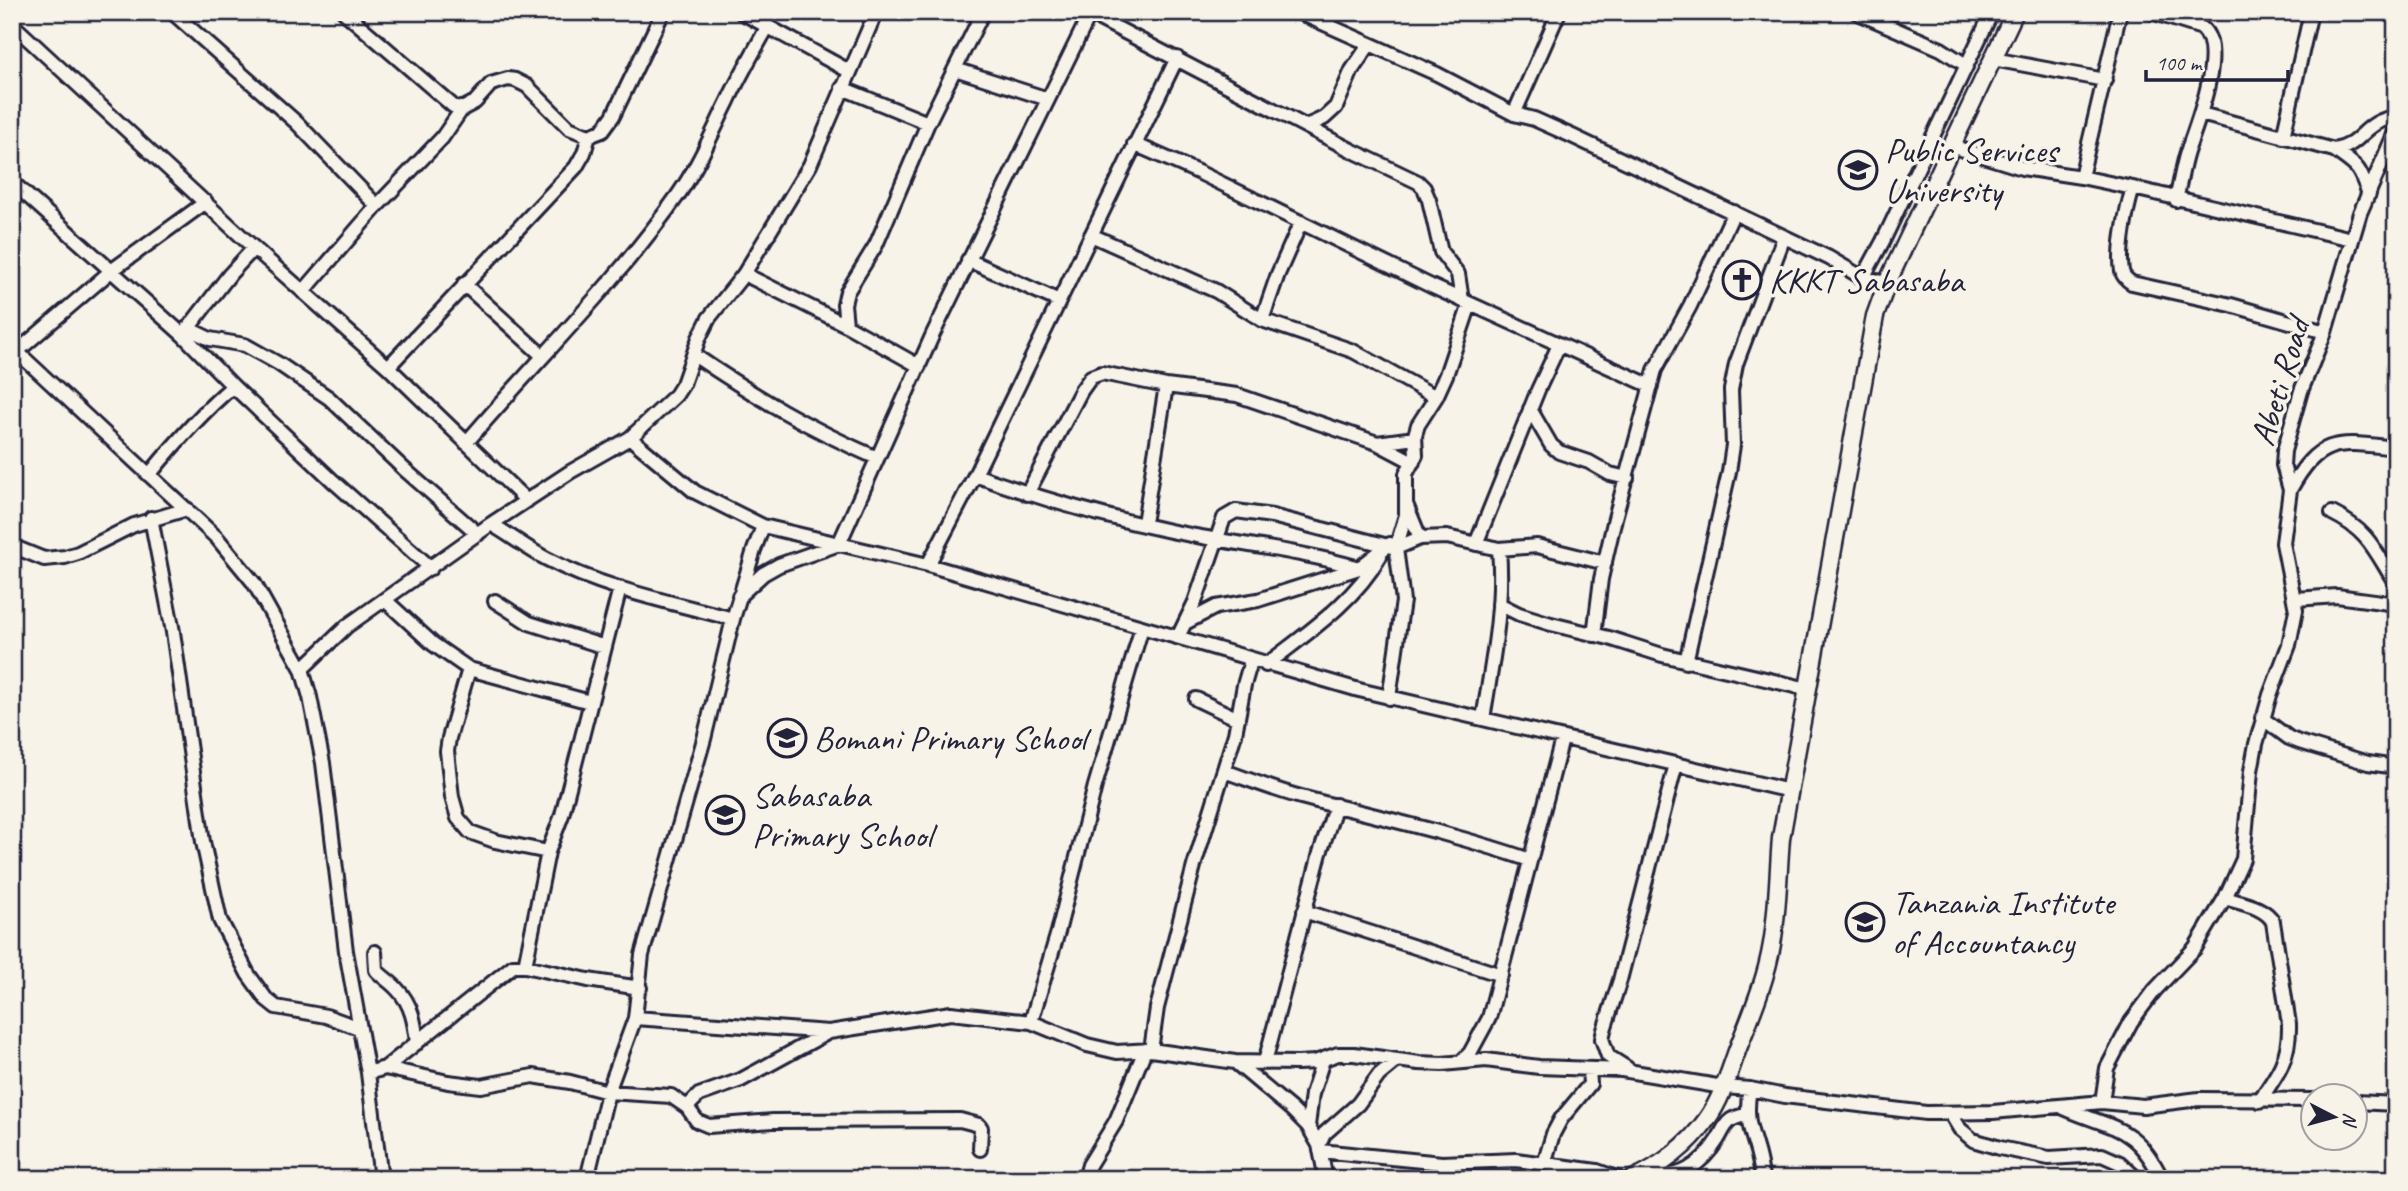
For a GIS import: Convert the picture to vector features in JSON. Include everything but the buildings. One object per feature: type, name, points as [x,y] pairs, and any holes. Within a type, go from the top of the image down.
[{"type":"main road","points":[[1633,1179],[1693,1137],[1708,1118],[1723,1087],[1755,1003],[1772,947],[1778,901],[1781,838],[1875,316],[1887,283],[2015,12]]},
{"type":"street","points":[[172,12],[297,123],[377,206]]},
{"type":"street","points":[[344,12],[446,101],[462,108]]},
{"type":"street","points":[[303,292],[377,206],[442,138],[462,108],[475,102],[491,85],[508,79],[515,80],[527,86],[569,128],[589,135],[602,131],[613,116],[663,12]]},
{"type":"street","points":[[741,12],[849,71]]},
{"type":"street","points":[[302,669],[347,626],[491,524],[570,472],[630,438],[676,395],[709,318],[744,274],[810,165],[876,12]]},
{"type":"street","points":[[846,325],[844,304],[847,292],[876,245],[928,123],[983,12]]},
{"type":"street","points":[[1298,12],[1437,74],[1514,114],[1534,119],[1734,212],[1829,258],[1863,278],[1887,283]]},
{"type":"street","points":[[1514,114],[1559,12]]},
{"type":"street","points":[[1856,12],[1941,49],[1966,65]]},
{"type":"street","points":[[1863,278],[1992,12]]},
{"type":"street","points":[[2081,177],[2120,12]]},
{"type":"street","points":[[2151,12],[2202,28],[2207,32],[2210,41],[2209,80],[2176,200]]},
{"type":"street","points":[[2283,137],[2311,12]]},
{"type":"street","points":[[739,596],[763,574],[779,565],[839,544],[968,260],[1090,13],[1408,177],[1424,188],[1441,253],[1458,274],[1466,302],[1436,397],[1418,425],[1415,438],[1417,449],[1406,474],[1406,515],[1390,547],[1358,588],[1266,665]]},
{"type":"street","points":[[12,24],[254,248],[388,367],[527,501]]},
{"type":"street","points":[[466,443],[594,302],[677,196],[697,165],[768,26]]},
{"type":"street","points":[[1329,138],[1336,107],[1352,70],[1369,45]]},
{"type":"street","points":[[928,565],[975,475],[1177,58]]},
{"type":"street","points":[[1993,59],[2105,80]]},
{"type":"street","points":[[955,69],[1048,99]]},
{"type":"street","points":[[842,88],[928,123]]},
{"type":"street","points":[[1307,126],[1324,118],[1336,107]]},
{"type":"street","points":[[2201,114],[2334,150],[2355,164],[2369,194]]},
{"type":"street","points":[[2334,150],[2348,146],[2373,123],[2396,117]]},
{"type":"street","name":"Abeti Road","points":[[2102,1102],[2107,1068],[2131,1022],[2155,990],[2194,947],[2225,898],[2240,867],[2245,849],[2251,771],[2262,718],[2289,645],[2296,610],[2283,543],[2290,490],[2283,465],[2284,451],[2301,391],[2325,332],[2352,239],[2396,130]]},
{"type":"street","points":[[388,367],[576,167],[584,153],[589,135]]},
{"type":"street","points":[[1134,144],[1200,173],[1466,302],[1651,386]]},
{"type":"street","points":[[1951,146],[2022,168],[2133,188],[2352,239]]},
{"type":"street","points":[[12,183],[185,332],[233,386],[332,481],[431,568]]},
{"type":"street","points":[[2133,188],[2124,226],[2122,271],[2125,278],[2132,283],[2231,305],[2325,332]]},
{"type":"street","points":[[206,202],[111,271],[14,352],[217,538],[254,583],[302,669],[323,763],[346,951],[368,1073],[381,1179]]},
{"type":"street","points":[[1594,635],[1605,563],[1655,370],[1690,306],[1734,212]]},
{"type":"street","points":[[1262,320],[1278,274],[1301,222]]},
{"type":"street","points":[[1091,235],[1216,291],[1262,320],[1353,351],[1436,397]]},
{"type":"street","points":[[1686,662],[1729,472],[1733,445],[1731,390],[1736,364],[1784,237]]},
{"type":"street","points":[[185,332],[254,248]]},
{"type":"street","points":[[968,260],[1059,301]]},
{"type":"street","points":[[744,274],[846,325],[919,366]]},
{"type":"street","points":[[464,284],[543,356]]},
{"type":"street","points":[[185,332],[245,345],[329,397],[376,444],[478,534]]},
{"type":"street","points":[[1476,544],[1530,409],[1559,345]]},
{"type":"street","points":[[694,355],[801,423],[877,458]]},
{"type":"street","points":[[1027,494],[1081,390],[1091,377],[1102,373],[1166,386],[1250,398],[1377,443],[1413,462]]},
{"type":"street","points":[[149,475],[180,435],[233,386]]},
{"type":"street","points":[[1144,523],[1166,386]]},
{"type":"street","points":[[1530,409],[1551,444],[1559,452],[1610,474],[1627,478]]},
{"type":"street","points":[[630,438],[695,492],[764,526],[928,565],[1178,637],[1251,661],[1389,698],[1790,791]]},
{"type":"street","points":[[1377,443],[1415,438]]},
{"type":"street","points":[[2290,490],[2309,461],[2328,446],[2342,443],[2396,448]]},
{"type":"street","points":[[975,475],[1027,494],[1144,523],[1215,539],[1274,548],[1359,568]]},
{"type":"street","points":[[1406,504],[1420,538]]},
{"type":"street","points":[[12,546],[44,559],[65,557],[78,554],[151,518],[187,509]]},
{"type":"street","points":[[1178,637],[1199,594],[1224,518],[1236,511],[1272,516],[1390,547]]},
{"type":"street","points":[[2332,513],[2356,526],[2366,535],[2396,584]]},
{"type":"street","points":[[151,518],[175,646],[203,842],[220,920],[248,974],[266,999],[276,1007],[326,1016],[359,1028]]},
{"type":"street","points":[[491,524],[547,559],[620,589],[733,620]]},
{"type":"street","points":[[587,1179],[608,1092],[635,1018],[642,955],[697,764],[739,596],[764,526]]},
{"type":"street","points":[[1186,622],[1216,607],[1258,600],[1359,568],[1390,547],[1420,538],[1456,538],[1499,549],[1530,545],[1605,563]]},
{"type":"street","points":[[1389,698],[1403,601],[1390,547]]},
{"type":"street","points":[[1483,719],[1499,604],[1499,549]]},
{"type":"street","points":[[525,966],[548,852],[562,815],[620,589]]},
{"type":"street","points":[[2296,599],[2337,596],[2396,604]]},
{"type":"street","points":[[385,600],[433,644],[469,668],[590,702]]},
{"type":"street","points":[[495,601],[528,623],[605,647]]},
{"type":"street","points":[[1499,604],[1519,614],[1686,662],[1808,689]]},
{"type":"street","points":[[1031,1023],[1058,932],[1095,786],[1142,627]]},
{"type":"street","points":[[1085,1179],[1089,1165],[1116,1121],[1148,1050],[1194,866],[1224,771],[1251,661]]},
{"type":"street","points":[[469,668],[449,738],[448,762],[454,808],[470,832],[495,841],[548,852]]},
{"type":"street","points":[[1196,699],[1238,719]]},
{"type":"street","points":[[2262,718],[2299,742],[2368,762],[2396,767]]},
{"type":"street","points":[[1461,1062],[1470,1052],[1489,1018],[1562,739]]},
{"type":"street","points":[[1643,1075],[1615,1063],[1608,1056],[1602,1039],[1676,764]]},
{"type":"street","points":[[1224,771],[1299,796],[1478,841],[1530,860]]},
{"type":"street","points":[[1265,1062],[1304,911],[1336,805]]},
{"type":"street","points":[[2225,898],[2263,911],[2273,922],[2290,1040],[2280,1071],[2259,1101]]},
{"type":"street","points":[[1304,911],[1501,975]]},
{"type":"street","points":[[375,952],[376,970],[406,1001],[412,1014],[417,1043]]},
{"type":"street","points":[[368,1073],[385,1068],[513,966],[640,988]]},
{"type":"street","points":[[635,1018],[829,1032],[951,1013],[1031,1023],[1103,1051],[1148,1050],[1235,1062],[1308,1063],[1338,1054],[1354,1054],[1396,1061],[1442,1064],[1486,1060],[1622,1070],[1903,1112],[1951,1114],[2102,1102],[2143,1106],[2199,1099],[2300,1100]]},
{"type":"street","points":[[687,1107],[699,1095],[741,1080],[829,1032]]},
{"type":"street","points":[[1308,1126],[1312,1094],[1323,1060]]},
{"type":"street","points":[[1320,1148],[1324,1134],[1358,1104],[1379,1074],[1396,1061]]},
{"type":"street","points":[[1235,1062],[1308,1126],[1320,1148],[1326,1179]]},
{"type":"street","points":[[385,1068],[467,1085],[481,1086],[533,1076],[608,1092],[671,1096],[687,1107],[697,1121],[709,1126],[773,1121],[960,1120],[979,1125],[980,1149]]},
{"type":"street","points":[[1544,1164],[1550,1141],[1561,1119],[1590,1084],[1589,1069]]},
{"type":"street","points":[[1750,1089],[1747,1115],[1762,1179]]},
{"type":"street","points":[[2370,1103],[2396,1104]]},
{"type":"street","points":[[2061,1107],[2131,1135],[2149,1154],[2162,1179]]},
{"type":"street","points":[[1951,1114],[1965,1136],[1977,1141],[2049,1158],[2102,1154],[2120,1163],[2137,1179]]},
{"type":"street","points":[[1648,1171],[1661,1177],[1681,1176],[1698,1163],[1731,1120],[1747,1115]]},
{"type":"street","points":[[1320,1148],[1442,1163],[1496,1159],[1597,1171],[1619,1179]]},
{"type":"place","name":"Public Services University","points":[[1858,170]]},
{"type":"place","name":"KKKT Sabasaba","points":[[1742,280]]},
{"type":"place","name":"Bomani Primary School","points":[[787,738]]},
{"type":"place","name":"Sabasaba Primary School","points":[[725,815]]},
{"type":"place","name":"Tanzania Institute of Accountancy","points":[[1865,922]]}]
